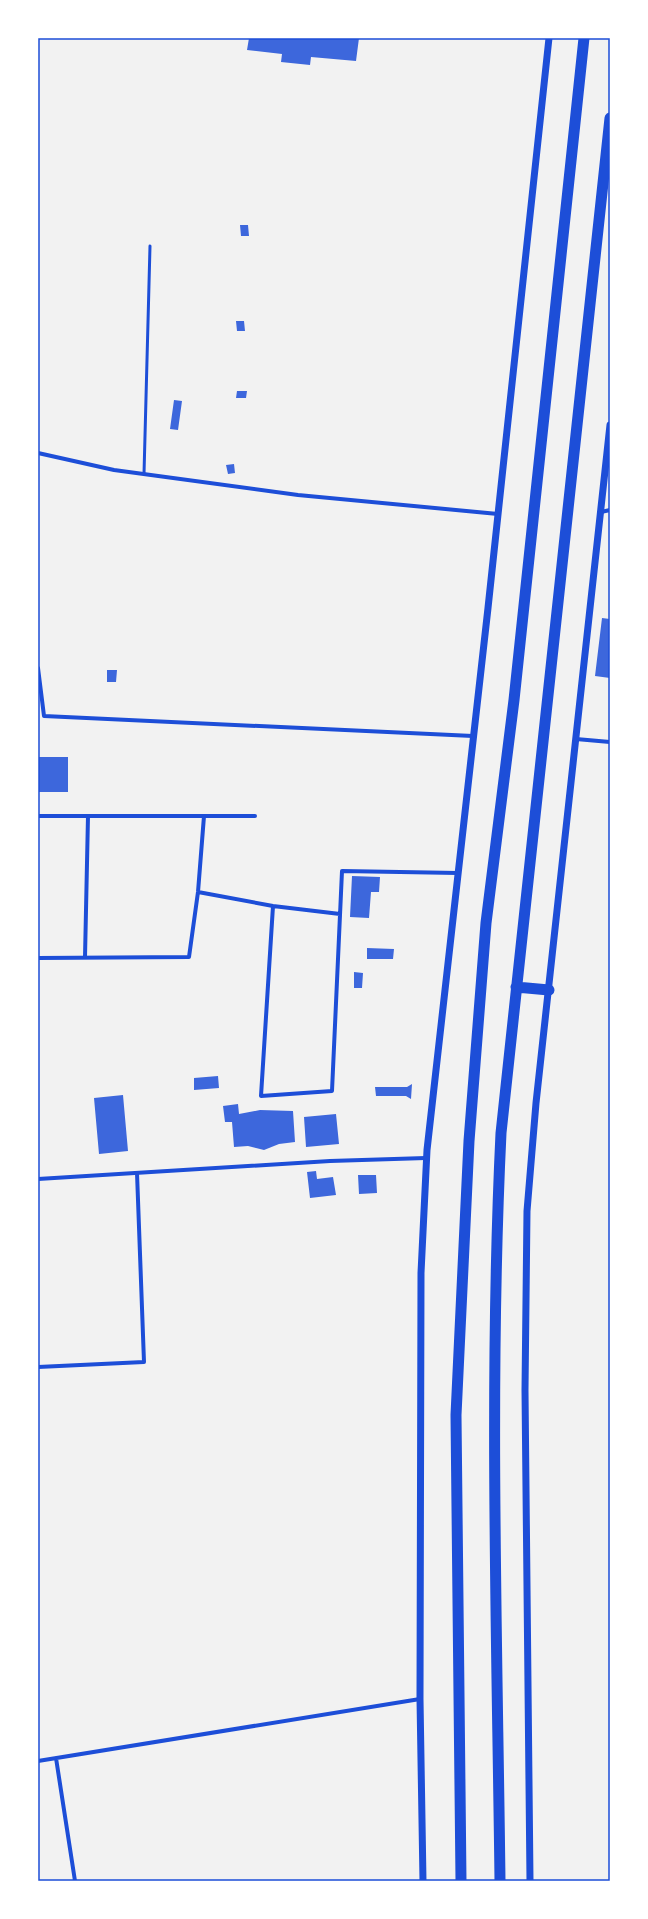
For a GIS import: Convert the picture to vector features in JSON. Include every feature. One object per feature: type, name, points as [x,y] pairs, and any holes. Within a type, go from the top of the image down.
[{"type":"highway","points":[[462,1881],[456,1415],[461,1276],[474,1068],[486,923],[514,700],[584,38]]},
{"type":"highway","points":[[500,1881],[494,1350],[495,1281],[501,1133],[610,118]]},
{"type":"highway","points":[[516,988],[549,990]]},
{"type":"street","points":[[423,1881],[420,1699],[421,1273],[426,1158],[498,514],[549,38]]},
{"type":"street","points":[[530,1881],[525,1398],[527,1211],[549,990],[610,425]]},
{"type":"street","points":[[38,453],[114,470],[298,495],[498,514]]},
{"type":"street","points":[[600,512],[610,510]]},
{"type":"street","points":[[38,668],[44,716],[473,736]]},
{"type":"street","points":[[576,739],[610,742]]},
{"type":"street","points":[[38,816],[255,816]]},
{"type":"street","points":[[84,958],[88,816]]},
{"type":"street","points":[[38,958],[189,958],[198,892],[204,816]]},
{"type":"street","points":[[273,906],[261,1096],[332,1091],[342,871],[458,873]]},
{"type":"street","points":[[198,892],[273,906],[340,914]]},
{"type":"street","points":[[38,1179],[330,1161],[426,1158]]},
{"type":"street","points":[[38,1368],[144,1362],[137,1173]]},
{"type":"street","points":[[38,1761],[420,1699]]},
{"type":"street","points":[[56,1758],[75,1881]]},
{"type":"lane","points":[[144,474],[150,246]]},
{"type":"building","points":[[249,38],[359,38],[356,61],[311,57],[310,65],[281,62],[282,54],[247,50]]},
{"type":"building","points":[[240,225],[248,225],[249,236],[241,236]]},
{"type":"building","points":[[236,321],[244,321],[245,331],[237,331]]},
{"type":"building","points":[[237,391],[247,391],[246,398],[236,398]]},
{"type":"building","points":[[174,400],[182,401],[178,430],[170,429]]},
{"type":"building","points":[[234,464],[235,473],[228,474],[226,465]]},
{"type":"building","points":[[602,618],[610,619],[610,678],[595,676]]},
{"type":"building","points":[[107,670],[117,670],[116,682],[107,682]]},
{"type":"building","points":[[38,757],[68,757],[68,792],[38,792]]},
{"type":"building","points":[[352,876],[380,877],[379,892],[371,892],[369,918],[350,917]]},
{"type":"building","points":[[367,948],[394,949],[393,959],[367,959]]},
{"type":"building","points":[[354,972],[363,973],[362,988],[354,988]]},
{"type":"building","points":[[218,1076],[219,1088],[194,1090],[194,1078]]},
{"type":"building","points":[[412,1084],[411,1099],[406,1096],[376,1096],[375,1087],[407,1087]]},
{"type":"building","points":[[123,1095],[128,1151],[99,1154],[94,1098]]},
{"type":"building","points":[[238,1104],[239,1114],[260,1110],[293,1111],[295,1142],[279,1144],[264,1150],[248,1146],[234,1147],[232,1122],[225,1122],[223,1106]]},
{"type":"building","points":[[336,1114],[339,1144],[306,1147],[304,1117]]},
{"type":"building","points":[[316,1171],[317,1179],[333,1177],[336,1195],[310,1198],[307,1172]]},
{"type":"building","points":[[358,1175],[376,1175],[377,1193],[359,1194]]}]
